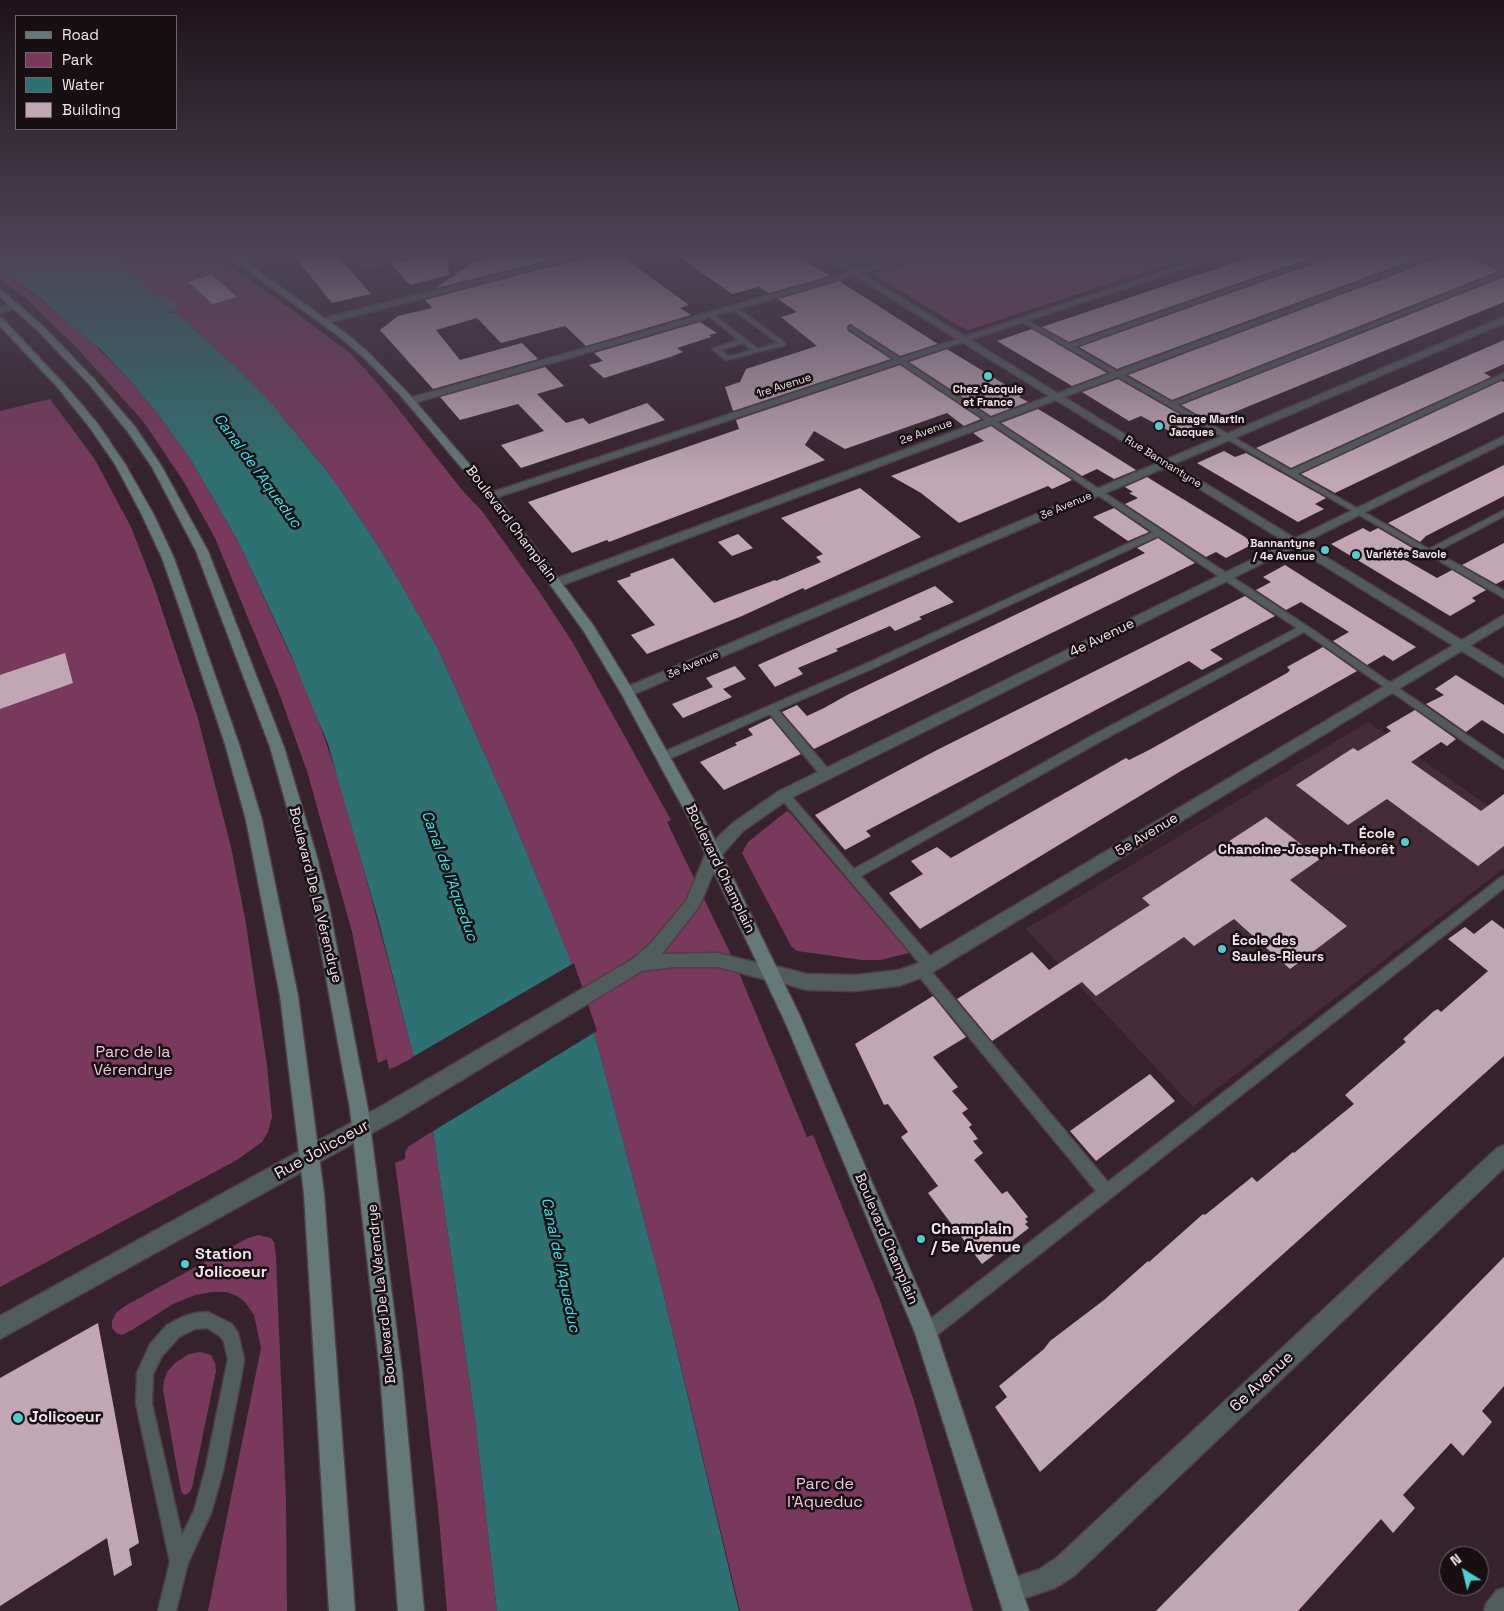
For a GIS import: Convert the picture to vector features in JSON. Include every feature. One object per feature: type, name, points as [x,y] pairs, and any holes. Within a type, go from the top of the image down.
[{"type":"main road","points":[[6,328],[62,387],[94,426],[111,451],[148,515],[178,584],[232,744],[263,861],[288,996],[310,1158],[323,1308],[342,1611]]},
{"type":"main road","name":"Boulevard De La Vérendrye","points":[[39,328],[80,369],[132,430],[170,488],[202,551],[266,714],[309,858],[332,960],[368,1173],[391,1372],[411,1611]]},
{"type":"main road","name":"Boulevard Champlain","points":[[333,328],[362,352],[410,401],[491,496],[588,628],[627,692],[663,757],[713,854],[794,1022],[926,1333],[1013,1601]]},
{"type":"street","points":[[410,401],[661,328]]},
{"type":"street","name":"Rue Bannantyne","points":[[944,328],[1504,672]]},
{"type":"street","name":"1re Avenue","points":[[491,496],[998,328]]},
{"type":"street","name":"2e Avenue","points":[[556,583],[1241,328]]},
{"type":"street","name":"3e Avenue","points":[[627,692],[1485,328]]},
{"type":"street","name":"4e Avenue","points":[[713,854],[738,827],[784,795],[1504,439]]},
{"type":"street","name":"5e Avenue","points":[[771,973],[806,982],[855,983],[899,978],[926,968],[1504,619]]},
{"type":"street","name":"Rue Jolicoeur","points":[[0,1328],[310,1158],[639,964],[657,948],[692,905],[713,854]]},
{"type":"street","name":"Rue Jolicoeur","points":[[639,964],[673,960],[718,960],[771,973]]},
{"type":"street","name":"6e Avenue","points":[[1013,1601],[1065,1567],[1504,1155]]},
{"type":"lane","points":[[728,328],[757,351]]},
{"type":"lane","points":[[744,341],[715,349],[728,359],[782,344],[761,328]]},
{"type":"lane","points":[[851,328],[1304,628],[1504,765]]},
{"type":"lane","points":[[1036,328],[1504,595]]},
{"type":"lane","points":[[1068,347],[1122,328]]},
{"type":"lane","points":[[1171,405],[1365,328]]},
{"type":"lane","points":[[1292,473],[1504,375]]},
{"type":"lane","points":[[1430,552],[1504,513]]},
{"type":"lane","points":[[663,757],[772,710],[1159,532]]},
{"type":"lane","points":[[853,875],[1099,737],[1304,628]]},
{"type":"lane","points":[[772,710],[826,774]]},
{"type":"lane","points":[[784,795],[853,875],[1108,1192]]},
{"type":"lane","points":[[926,1333],[1504,881]]},
{"type":"lane","points":[[167,1611],[179,1562],[202,1513],[214,1472],[234,1373],[235,1349],[232,1339],[226,1330],[208,1320],[182,1325],[168,1335],[156,1350],[145,1373],[144,1404],[179,1562]]},
{"type":"lane","points":[[1493,1611],[1504,1597]]},
{"type":"shaded area","name":"École des Saules-Rieurs","points":[[1368,722],[1504,817],[1504,868],[1193,1107],[1026,929]]},
{"type":"green space","points":[[56,328],[78,329],[128,378],[158,414],[191,460],[238,541],[312,702],[343,792],[414,1057],[395,1067],[389,1069],[387,1059],[378,1063],[352,932],[307,771],[279,693],[215,538],[184,482],[143,421],[78,349]]},
{"type":"green space","name":"Parc de l'Aqueduc","points":[[193,328],[317,328],[350,353],[381,387],[462,490],[482,511],[539,591],[573,643],[671,820],[667,822],[735,963],[807,1137],[813,1135],[879,1298],[914,1401],[973,1611],[740,1611],[662,1288],[594,1032],[540,885],[508,807],[438,649],[394,572],[366,527],[327,471],[286,421],[237,368]]},
{"type":"green space","name":"Parc de la Vérendrye","points":[[50,399],[94,458],[131,527],[154,586],[197,715],[231,847],[245,918],[267,1065],[272,1117],[268,1132],[262,1142],[237,1160],[0,1287],[0,411]]},
{"type":"green space","points":[[787,811],[909,953],[880,960],[862,960],[797,951],[791,946],[742,853],[748,842]]},
{"type":"green space","points":[[433,1131],[475,1419],[497,1611],[447,1611],[438,1507],[395,1163],[405,1159],[405,1152],[408,1147]]},
{"type":"green space","points":[[258,1235],[271,1238],[274,1242],[276,1257],[286,1501],[287,1611],[208,1611],[261,1348],[254,1315],[245,1302],[237,1296],[227,1292],[212,1292],[195,1295],[173,1304],[122,1335],[116,1333],[112,1328],[112,1321],[116,1313],[125,1306],[248,1238]]},
{"type":"green space","points":[[200,1352],[211,1355],[216,1371],[192,1488],[189,1493],[184,1495],[181,1491],[163,1390],[164,1380],[167,1372],[175,1363],[189,1354]]},
{"type":"water","name":"Canal de l'Aqueduc","points":[[75,328],[193,328],[237,368],[271,403],[327,471],[366,527],[438,649],[508,807],[540,885],[572,965],[594,1032],[662,1288],[739,1611],[497,1611],[475,1419],[433,1131],[378,919],[328,744],[291,655],[238,541],[191,460],[158,414],[128,378],[100,349]]},
{"type":"pier","points":[[574,963],[597,1031],[430,1133],[411,1058]]},
{"type":"building","points":[[382,328],[442,328],[436,330],[460,360],[522,343],[538,359],[433,389],[380,330]]},
{"type":"building","points":[[487,328],[557,328],[501,343]]},
{"type":"building","points":[[567,328],[646,328],[586,346]]},
{"type":"building","points":[[679,328],[710,328],[717,333],[709,335],[711,337],[677,348],[683,352],[604,378],[589,365],[603,361],[594,353]]},
{"type":"building","points":[[795,328],[847,328],[848,331],[891,359],[733,411],[725,387],[740,382],[746,369],[817,346]]},
{"type":"building","points":[[857,328],[913,328],[938,344],[900,356]]},
{"type":"building","points":[[1044,328],[1109,328],[1069,342]]},
{"type":"building","points":[[1131,328],[1228,328],[1117,369],[1079,347]]},
{"type":"building","points":[[1252,328],[1354,328],[1172,400],[1128,375]]},
{"type":"building","points":[[1375,328],[1440,328],[1210,422],[1181,405]]},
{"type":"building","points":[[1032,329],[1107,373],[1072,386],[997,341]]},
{"type":"building","points":[[1504,340],[1504,364],[1484,373],[1491,377],[1291,468],[1256,448]]},
{"type":"building","points":[[947,349],[1022,395],[1019,397],[1028,402],[991,416],[909,362]]},
{"type":"building","points":[[900,365],[981,419],[964,426],[947,413],[845,449],[814,431],[805,445],[825,460],[609,542],[607,540],[572,553],[528,502],[739,429],[736,420]]},
{"type":"building","points":[[545,367],[564,386],[537,394],[566,423],[583,418],[589,424],[647,403],[665,420],[521,468],[501,445],[544,431],[518,404],[460,420],[440,397]]},
{"type":"building","points":[[1118,379],[1200,426],[1177,435],[1141,416],[1129,421],[1082,392]]},
{"type":"building","points":[[1501,381],[1504,382],[1504,412],[1335,493],[1301,474]]},
{"type":"building","points":[[1038,409],[1136,470],[1114,479],[1097,469],[1082,476],[1001,423]]},
{"type":"building","points":[[991,426],[1072,480],[1052,489],[1048,486],[959,523],[921,493],[891,476],[984,441],[973,433]]},
{"type":"building","points":[[1224,451],[1235,457],[1246,453],[1326,498],[1315,504],[1324,509],[1298,522],[1197,463]]},
{"type":"building","points":[[1504,465],[1504,496],[1426,536],[1420,542],[1388,523]]},
{"type":"building","points":[[1147,477],[1245,537],[1253,544],[1226,558],[1216,552],[1206,557],[1125,504],[1138,498],[1129,493],[1133,492],[1125,487]]},
{"type":"building","points":[[860,488],[921,537],[805,590],[803,588],[742,616],[647,654],[631,635],[655,625],[617,581],[631,576],[630,574],[673,558],[714,603],[776,581],[821,562],[816,557],[823,554],[781,518]]},
{"type":"building","points":[[1114,508],[1149,532],[1128,541],[1093,517]]},
{"type":"building","points":[[1363,528],[1370,532],[1378,528],[1414,549],[1404,559],[1437,578],[1452,570],[1486,590],[1472,598],[1476,601],[1450,616],[1331,544]]},
{"type":"building","points":[[738,534],[753,548],[732,556],[718,542]]},
{"type":"building","points":[[1158,538],[1195,563],[814,749],[782,712],[797,705],[807,716],[849,694],[1145,553],[1137,548]]},
{"type":"building","points":[[1504,543],[1504,580],[1496,584],[1462,565]]},
{"type":"building","points":[[1285,565],[1416,647],[1393,661],[1384,655],[1367,665],[1333,641],[1349,632],[1301,602],[1286,610],[1256,590],[1271,582],[1263,577]]},
{"type":"building","points":[[935,586],[954,602],[919,617],[922,619],[895,631],[890,626],[836,649],[838,651],[798,668],[803,674],[775,687],[758,665]]},
{"type":"building","points":[[1245,596],[1275,616],[1210,650],[1223,659],[1202,670],[1189,661],[866,831],[871,836],[845,850],[815,815],[935,751]]},
{"type":"building","points":[[1323,647],[1357,671],[1181,771],[920,929],[889,893],[923,874],[911,861],[937,847],[951,858],[1126,758],[1129,760],[1149,750],[1287,673],[1290,670],[1287,667]]},
{"type":"building","points":[[65,653],[73,683],[0,709],[0,675]]},
{"type":"building","points":[[735,666],[746,679],[723,689],[732,697],[683,718],[672,704],[713,687],[706,678]]},
{"type":"building","points":[[1456,675],[1504,705],[1504,734],[1482,720],[1466,732],[1426,704],[1444,695],[1435,689]]},
{"type":"building","points":[[1415,710],[1456,739],[1447,746],[1441,742],[1411,762],[1481,811],[1504,794],[1504,846],[1478,866],[1387,799],[1348,825],[1296,785],[1353,748],[1358,751],[1391,731],[1386,727]]},
{"type":"building","points":[[771,718],[801,754],[724,790],[700,762],[737,745],[735,743],[753,735],[748,729]]},
{"type":"building","points":[[1266,817],[1320,859],[1290,880],[1347,926],[1290,969],[1234,919],[1194,946],[1184,937],[1096,996],[1082,982],[992,1041],[957,999],[1032,952],[1049,970],[1150,905],[1142,898]]},
{"type":"building","points":[[1492,920],[1504,929],[1504,1056],[1040,1472],[995,1407],[1007,1397],[999,1386],[1044,1349],[1050,1341],[1104,1300],[1203,1214],[1205,1215],[1252,1177],[1257,1182],[1354,1104],[1345,1095],[1406,1042],[1403,1039],[1434,1011],[1438,1009],[1441,1012],[1488,971],[1448,939],[1465,927],[1474,934]]},
{"type":"building","points":[[933,996],[966,1037],[933,1057],[958,1087],[952,1091],[968,1109],[962,1113],[972,1125],[969,1127],[978,1139],[973,1141],[983,1153],[974,1160],[1002,1194],[1007,1191],[1028,1217],[1025,1219],[1028,1222],[1025,1224],[1029,1228],[982,1264],[928,1193],[938,1186],[901,1137],[908,1132],[888,1104],[884,1105],[855,1044]]},
{"type":"building","points":[[1150,1074],[1175,1101],[1096,1161],[1070,1131]]},
{"type":"building","points":[[1504,1257],[1504,1386],[1482,1411],[1492,1422],[1463,1456],[1451,1443],[1403,1495],[1415,1508],[1393,1533],[1381,1519],[1298,1611],[1156,1611]]},
{"type":"building","name":"Jolicoeur","points":[[98,1323],[139,1543],[129,1549],[132,1565],[114,1576],[107,1538],[0,1606],[0,1378]]},
{"type":"place","name":"Chez Jacquie et France","points":[[988,376]]},
{"type":"place","name":"Garage Martin Jacques","points":[[1159,426]]},
{"type":"place","name":"Bannantyne / 4e Avenue","points":[[1325,550]]},
{"type":"place","name":"Variétés Savoie","points":[[1356,555]]},
{"type":"place","name":"École Chanoine-Joseph-Théorêt","points":[[1405,842]]},
{"type":"place","name":"École des Saules-Rieurs","points":[[1222,949]]},
{"type":"place","name":"Champlain / 5e Avenue","points":[[921,1239]]},
{"type":"place","name":"Station Jolicoeur","points":[[185,1264]]},
{"type":"place","name":"Jolicoeur","points":[[18,1418]]}]
